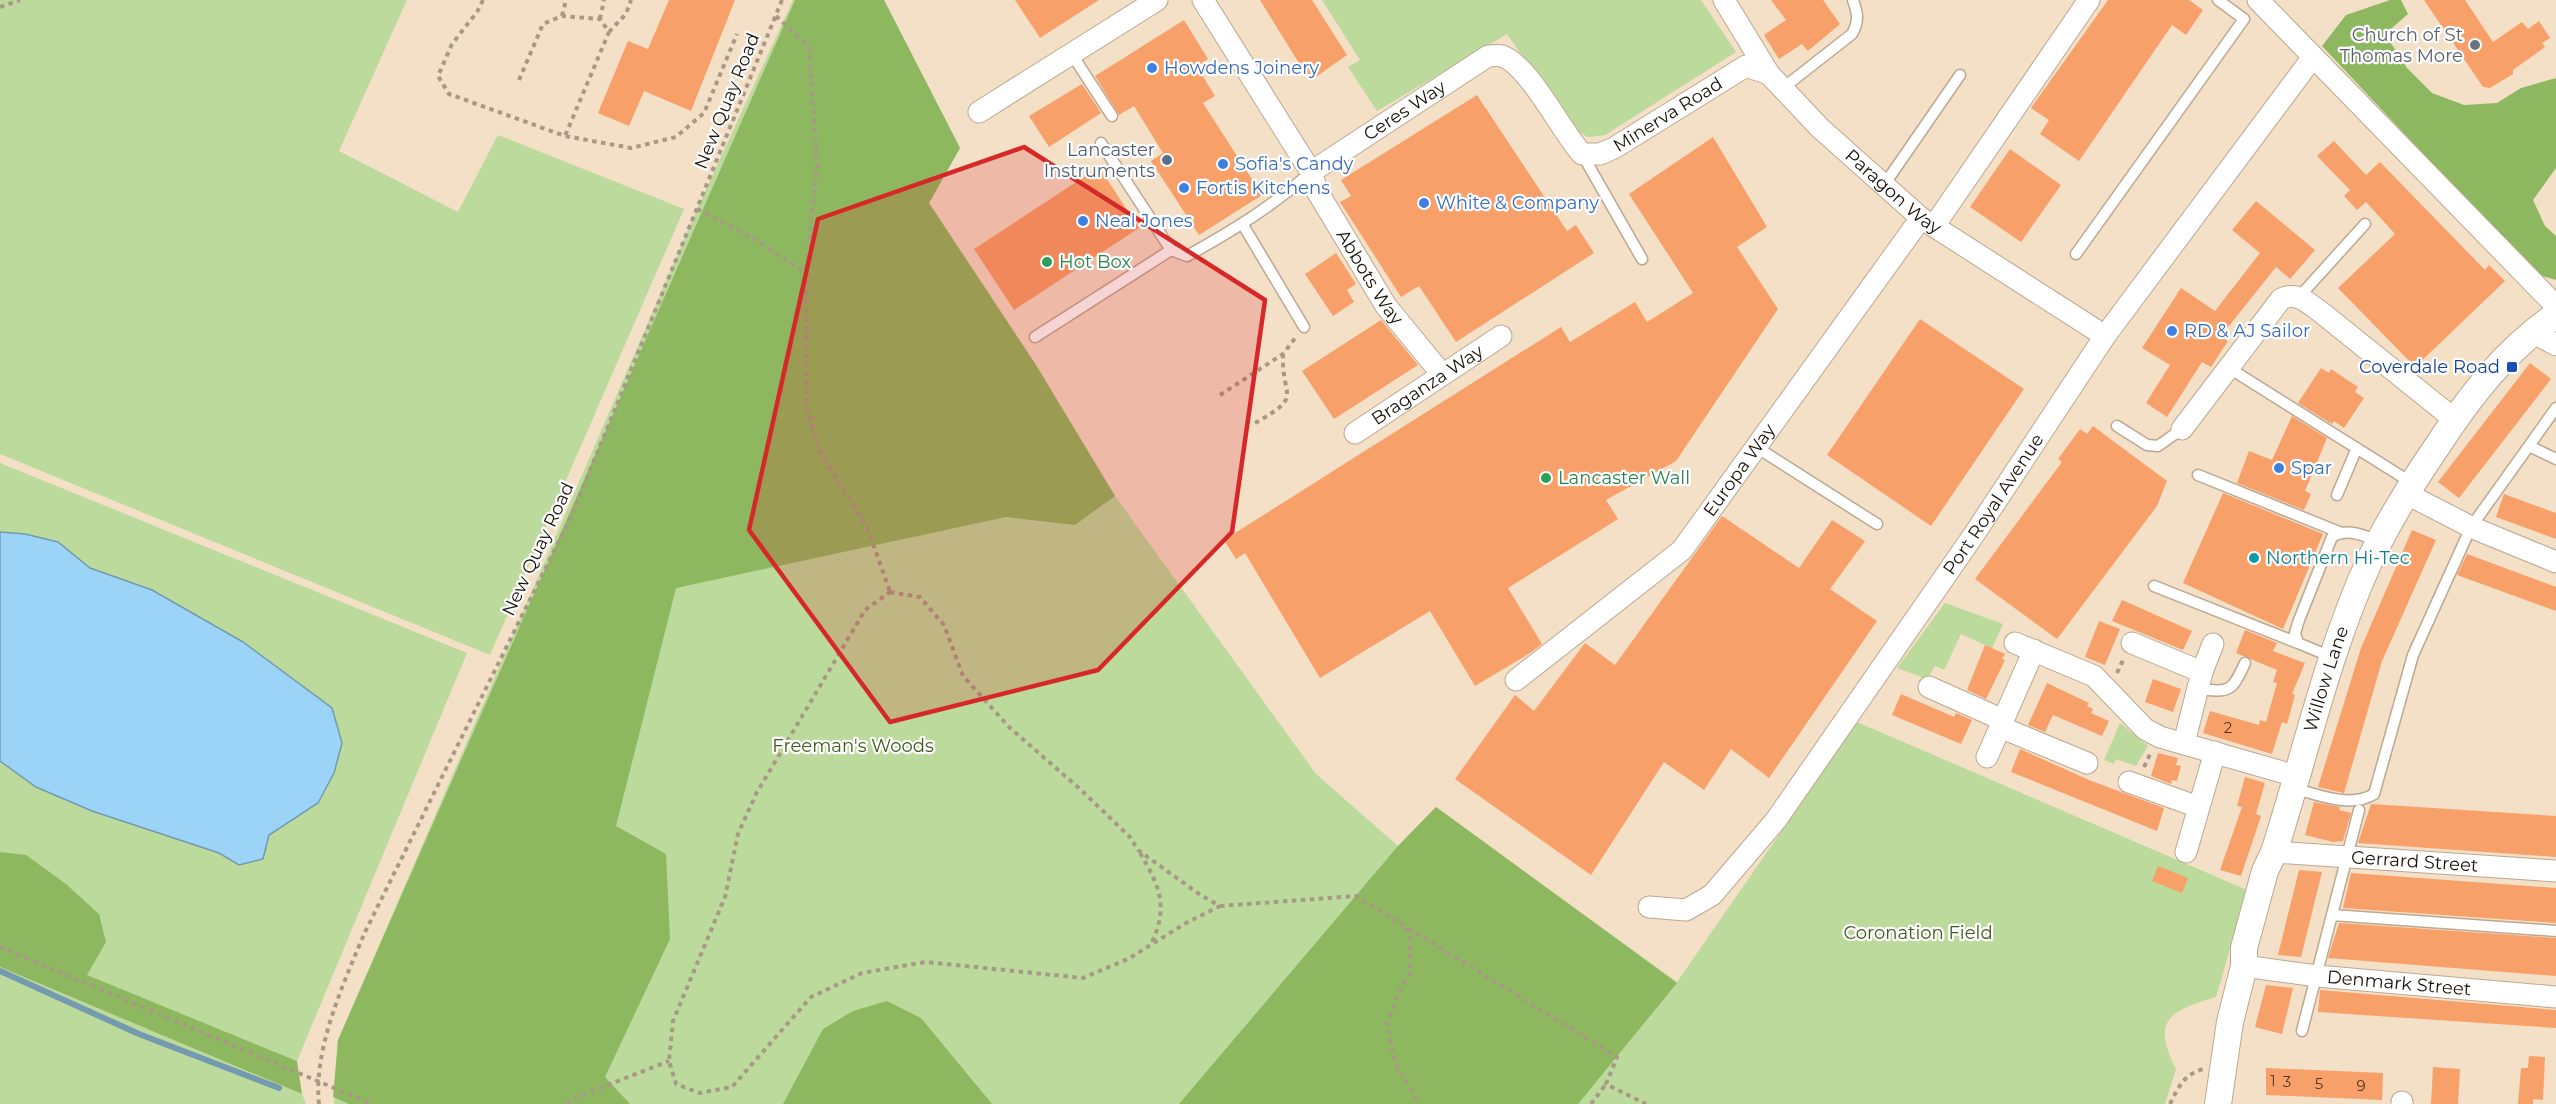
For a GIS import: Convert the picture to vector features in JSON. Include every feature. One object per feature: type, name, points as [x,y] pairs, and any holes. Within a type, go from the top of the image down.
[{"type":"street","name":"Abbots Way","points":[[1203,0],[1311,172],[1317,191],[1386,306],[1441,374]]},
{"type":"street","name":"Paragon Way","points":[[1724,0],[1776,81],[1820,128],[1884,185],[1928,222],[2105,336]]},
{"type":"street","name":"Europa Way","points":[[1516,680],[1682,550],[1756,447],[1928,222],[2089,0]]},
{"type":"street","points":[[2258,0],[2556,306]]},
{"type":"street","points":[[978,112],[1147,3]]},
{"type":"street","name":"Ceres Way","points":[[1311,172],[1488,56],[1502,56],[1524,70],[1567,137],[1582,154]]},
{"type":"street","name":"Port Royal Avenue","points":[[1649,907],[1686,910],[1712,895],[1776,820],[1973,536],[2105,336],[2313,57]]},
{"type":"street","name":"Minerva Road","points":[[1582,154],[1600,154],[1614,148],[1746,66],[1776,81]]},
{"type":"street","points":[[2182,429],[2281,299],[2290,295],[2299,297],[2454,419]]},
{"type":"street","name":"Willow Lane","points":[[2218,1104],[2222,1068],[2244,966],[2244,948],[2265,871],[2274,852],[2334,658],[2379,541],[2409,488],[2454,419],[2491,370],[2532,332],[2556,315]]},
{"type":"street","points":[[2532,332],[2556,345]]},
{"type":"street","name":"Braganza Way","points":[[1355,433],[1501,336]]},
{"type":"street","points":[[2409,488],[2471,527],[2556,562]]},
{"type":"street","points":[[2132,643],[2200,680]]},
{"type":"street","points":[[2184,743],[2200,680],[2213,644]]},
{"type":"street","points":[[1987,758],[2002,723],[2024,646],[2083,670],[2108,689],[2145,729],[2160,737],[2215,752],[2294,782]]},
{"type":"street","points":[[1929,687],[2087,763]]},
{"type":"street","points":[[2186,852],[2215,752]]},
{"type":"street","points":[[2135,778],[2198,807]]},
{"type":"street","name":"Gerrard Street","points":[[2274,852],[2556,871]]},
{"type":"street","name":"Denmark Street","points":[[2244,966],[2316,976],[2556,997]]},
{"type":"lane","points":[[1776,81],[1852,34],[1857,24],[1858,14],[1852,0]]},
{"type":"lane","points":[[2076,254],[2244,19],[2218,0]]},
{"type":"lane","points":[[1071,53],[1112,116]]},
{"type":"lane","points":[[1884,185],[1960,75]]},
{"type":"lane","points":[[1101,143],[1172,250],[1187,256],[1243,225],[1280,199],[1311,172]]},
{"type":"lane","points":[[1582,154],[1641,259]]},
{"type":"lane","points":[[1243,225],[1304,327]]},
{"type":"lane","points":[[2299,297],[2365,225]]},
{"type":"lane","points":[[1035,337],[1172,250]]},
{"type":"lane","points":[[2229,368],[2356,450],[2409,488]]},
{"type":"lane","points":[[2294,782],[2343,800],[2361,799],[2374,794],[2413,655],[2471,527],[2556,408]]},
{"type":"lane","points":[[2117,426],[2147,445],[2158,446],[2182,429]]},
{"type":"lane","points":[[1756,447],[1877,524]]},
{"type":"lane","points":[[2529,447],[2556,459]]},
{"type":"lane","points":[[2337,495],[2356,450]]},
{"type":"lane","points":[[2198,475],[2339,532],[2352,532],[2379,541]]},
{"type":"lane","points":[[2298,643],[2295,633],[2297,626],[2332,537],[2339,532]]},
{"type":"lane","points":[[2154,586],[2334,658]]},
{"type":"lane","points":[[2200,680],[2227,691],[2234,686],[2245,663]]},
{"type":"lane","points":[[2302,1031],[2359,810]]},
{"type":"lane","points":[[2332,915],[2556,931]]},
{"type":"path","points":[[0,7],[20,0]]},
{"type":"path","points":[[483,0],[477,12],[452,44],[438,76],[449,94],[565,136],[631,148],[676,137],[704,113],[737,34]]},
{"type":"path","points":[[562,16],[566,0]]},
{"type":"path","points":[[604,0],[600,19],[609,32]]},
{"type":"path","points":[[565,136],[609,32],[626,14],[631,0]]},
{"type":"path","name":"New Quay Road","points":[[319,1104],[316,1080],[340,993],[365,932],[571,517],[782,0]]},
{"type":"path","points":[[519,80],[543,24],[562,16],[600,19]]},
{"type":"path","points":[[776,16],[809,47],[817,165],[806,273],[806,402],[819,450],[868,529],[890,592]]},
{"type":"path","points":[[697,209],[756,240],[806,273]]},
{"type":"path","points":[[1220,394],[1283,354],[1304,327]]},
{"type":"path","points":[[1255,423],[1282,408],[1289,393],[1282,371],[1283,354]]},
{"type":"path","points":[[1151,945],[1161,920],[1161,898],[1155,880],[1130,837],[1080,789],[1010,728],[963,676],[944,626],[920,597],[890,592],[865,610],[756,794],[738,834],[725,897],[673,1021],[669,1060],[676,1084],[699,1093],[732,1087],[811,997],[862,974],[926,962],[1083,978],[1128,959],[1220,906],[1356,896],[1617,1057],[1606,1084],[1591,1104]]},
{"type":"path","points":[[2108,689],[2132,643]]},
{"type":"path","points":[[2135,778],[2155,743]]},
{"type":"path","points":[[1138,850],[1199,894],[1220,906]]},
{"type":"path","points":[[1406,927],[1410,939],[1410,973],[1400,990],[1387,1023],[1395,1063],[1419,1104]]},
{"type":"path","points":[[0,947],[372,1104]]},
{"type":"path","points":[[567,1104],[573,1099],[669,1060]]},
{"type":"path","points":[[2170,1104],[2178,1087],[2188,1075],[2200,1069],[2222,1068]]},
{"type":"path","points":[[1606,1084],[1646,1104]]},
{"type":"highlighted area","points":[[1024,147],[1265,300],[1232,532],[1098,670],[890,722],[749,530],[818,219]]},
{"type":"green space","points":[[0,0],[407,0],[339,151],[458,212],[498,135],[684,209],[490,655],[0,454]]},
{"type":"green space","name":"Freeman's Woods","points":[[793,0],[884,0],[960,148],[929,203],[1036,365],[1115,496],[1316,774],[1398,846],[1436,807],[1677,982],[1857,722],[2247,890],[2216,997],[2186,1007],[2176,1013],[2165,1028],[2165,1039],[2176,1069],[2165,1104],[334,1104],[338,1040],[697,209]]},
{"type":"green space","points":[[795,0],[884,0],[960,148],[929,203],[1036,365],[1115,496],[1075,525],[1006,517],[676,588],[616,826],[666,854],[670,939],[605,1077],[630,1104],[349,1104],[333,1097],[338,1040]]},
{"type":"green space","points":[[1322,0],[1701,0],[1736,52],[1605,135],[1588,137],[1574,129],[1507,34],[1377,111],[1348,67],[1360,60]]},
{"type":"green space","points":[[2390,0],[2401,0],[2408,14],[2385,34],[2407,68],[2432,93],[2464,105],[2497,103],[2521,88],[2556,78],[2556,168],[2533,200],[2545,226],[2556,236],[2556,280],[2536,274],[2322,46],[2346,15]]},
{"type":"green space","points":[[0,463],[467,653],[297,1061],[0,940],[0,761],[36,787],[92,811],[219,853],[239,865],[263,859],[269,835],[318,803],[309,691],[243,642],[152,590],[90,568],[58,542],[25,534],[0,532]]},
{"type":"green space","points":[[1945,603],[2003,624],[1992,648],[1961,634],[1944,670],[1935,666],[1927,679],[1897,668]]},
{"type":"green space","points":[[2120,723],[2148,746],[2136,766],[2116,759],[2114,764],[2104,760]]},
{"type":"green space","points":[[1436,807],[1677,983],[1578,1104],[1179,1104],[1398,846]]},
{"type":"green space","points":[[0,852],[26,855],[66,884],[99,914],[106,942],[87,975],[297,1061],[302,1094],[0,967]]},
{"type":"green space","points":[[0,967],[302,1094],[306,1104],[0,1104]]},
{"type":"green space","points":[[887,1001],[921,1018],[992,1104],[783,1104],[823,1029],[853,1011]]},
{"type":"water","points":[[0,532],[25,534],[58,542],[90,568],[152,590],[243,642],[332,708],[342,743],[334,773],[318,803],[269,835],[263,859],[239,865],[219,853],[92,811],[36,787],[0,761]]},
{"type":"building","points":[[669,0],[735,0],[691,111],[644,91],[629,126],[598,113],[628,41],[648,49]]},
{"type":"building","points":[[1015,0],[1099,0],[1040,38]]},
{"type":"building","points":[[1260,0],[1312,0],[1347,55],[1310,81]]},
{"type":"building","points":[[1771,0],[1823,0],[1840,24],[1808,51],[1802,44],[1779,59],[1764,35],[1786,20]]},
{"type":"building","points":[[2108,0],[2189,0],[2203,10],[2186,35],[2172,25],[2079,161],[2040,134],[2049,120],[2031,108]]},
{"type":"building","name":"Church of St Thomas More","points":[[2424,0],[2465,0],[2493,42],[2522,22],[2528,29],[2539,21],[2550,38],[2542,43],[2545,47],[2513,70],[2513,74],[2490,88],[2483,87]]},
{"type":"building","points":[[1184,20],[1208,59],[1197,67],[1215,96],[1203,103],[1262,195],[1199,235],[1151,161],[1163,153],[1134,106],[1119,115],[1095,76]]},
{"type":"building","points":[[1082,84],[1101,113],[1049,147],[1029,116]]},
{"type":"building","points":[[1477,95],[1567,231],[1576,225],[1594,253],[1456,342],[1419,286],[1401,297],[1340,202],[1351,196],[1341,180]]},
{"type":"building","points":[[1713,137],[1767,227],[1737,247],[1778,309],[1676,461],[1606,500],[1618,519],[1508,588],[1542,644],[1530,653],[1475,686],[1430,611],[1320,678],[1245,553],[1236,559],[1224,540],[1561,327],[1570,342],[1635,302],[1647,322],[1693,293],[1629,194]]},
{"type":"building","points":[[2334,141],[2366,175],[2380,162],[2485,270],[2489,265],[2505,281],[2415,367],[2338,288],[2395,234],[2366,202],[2357,210],[2344,196],[2350,190],[2317,156]]},
{"type":"building","points":[[2010,149],[2061,185],[2021,242],[1970,207]]},
{"type":"building","points":[[1099,167],[1139,228],[1014,310],[974,249]]},
{"type":"building","points":[[2256,201],[2315,250],[2290,279],[2276,267],[2221,336],[2228,341],[2211,367],[2202,362],[2167,417],[2146,403],[2170,365],[2142,348],[2181,288],[2215,311],[2260,253],[2232,230]]},
{"type":"building","points":[[1336,253],[1356,284],[1347,290],[1354,302],[1333,316],[1305,274]]},
{"type":"building","points":[[1920,319],[2024,389],[1931,526],[1827,455]]},
{"type":"building","points":[[1381,320],[1418,365],[1334,419],[1302,371]]},
{"type":"building","points":[[2530,363],[2551,379],[2459,498],[2438,482]]},
{"type":"building","points":[[2321,368],[2329,373],[2331,369],[2358,387],[2355,392],[2364,398],[2344,428],[2334,421],[2332,424],[2298,403]]},
{"type":"building","name":"Spar","points":[[2292,416],[2327,438],[2305,491],[2311,494],[2304,510],[2237,483],[2249,451],[2272,460]]},
{"type":"building","points":[[2093,426],[2167,481],[2157,506],[2057,639],[1975,579],[2062,462],[2058,459],[2080,429],[2087,434]]},
{"type":"building","name":"Northern Hi-Tec","points":[[2223,493],[2323,534],[2283,629],[2183,583]]},
{"type":"building","points":[[2504,494],[2556,513],[2556,539],[2496,517]]},
{"type":"building","points":[[1722,516],[1799,568],[1832,520],[1865,541],[1830,589],[1877,621],[1769,778],[1731,749],[1704,790],[1664,762],[1591,875],[1455,779],[1515,695],[1534,711],[1585,643],[1615,665]]},
{"type":"building","points":[[2412,530],[2436,540],[2382,661],[2344,793],[2318,787],[2361,648]]},
{"type":"building","points":[[2467,554],[2556,587],[2556,611],[2457,575]]},
{"type":"building","points":[[2122,600],[2192,631],[2183,650],[2112,621]]},
{"type":"building","points":[[2099,621],[2120,629],[2105,665],[2085,657]]},
{"type":"building","points":[[2245,630],[2277,643],[2273,651],[2305,663],[2292,694],[2295,695],[2287,724],[2282,722],[2272,754],[2203,733],[2210,711],[2259,725],[2260,720],[2266,722],[2277,683],[2273,682],[2277,670],[2236,653]]},
{"type":"building","points":[[1985,645],[2005,654],[2002,659],[2005,660],[1986,699],[1967,690]]},
{"type":"building","points":[[2153,679],[2181,689],[2173,712],[2145,702]]},
{"type":"building","points":[[2047,683],[2089,703],[2087,706],[2093,709],[2091,713],[2109,721],[2102,736],[2053,715],[2045,732],[2028,725]]},
{"type":"building","points":[[1901,694],[1954,717],[1956,713],[1972,720],[1961,744],[1892,715]]},
{"type":"building","points":[[2020,749],[2089,780],[2164,808],[2157,831],[2011,772]]},
{"type":"building","points":[[2158,753],[2178,758],[2176,765],[2181,766],[2177,781],[2172,780],[2171,784],[2151,776]]},
{"type":"building","points":[[2245,777],[2265,783],[2256,814],[2261,816],[2241,876],[2220,870],[2242,807],[2237,806]]},
{"type":"building","points":[[2314,802],[2340,807],[2339,810],[2351,813],[2343,841],[2333,842],[2305,835]]},
{"type":"building","points":[[2371,804],[2556,816],[2556,857],[2358,843]]},
{"type":"building","points":[[2158,866],[2188,878],[2182,893],[2152,881]]},
{"type":"building","points":[[2299,870],[2322,872],[2301,957],[2278,955]]},
{"type":"building","points":[[2351,873],[2556,888],[2556,923],[2343,908]]},
{"type":"building","points":[[2339,923],[2556,938],[2556,976],[2328,958]]},
{"type":"building","points":[[2266,985],[2293,988],[2282,1034],[2255,1027]]},
{"type":"building","points":[[2320,990],[2556,1010],[2556,1028],[2318,1012]]},
{"type":"building","points":[[2529,1056],[2545,1057],[2543,1100],[2533,1099],[2533,1104],[2518,1104],[2521,1068],[2528,1068]]},
{"type":"building","points":[[2433,1067],[2460,1069],[2458,1104],[2431,1104]]},
{"type":"building","points":[[2266,1068],[2383,1073],[2382,1100],[2266,1095]]},
{"type":"waterway","points":[[0,971],[139,1034],[279,1088]]},
{"type":"place","name":"Church of St Thomas More","points":[[2475,45]]},
{"type":"place","name":"Howdens Joinery","points":[[1152,68]]},
{"type":"place","name":"Lancaster Instruments","points":[[1167,160]]},
{"type":"place","name":"Sofia's Candy","points":[[1223,164]]},
{"type":"place","name":"Fortis Kitchens","points":[[1184,188]]},
{"type":"place","name":"White & Company","points":[[1424,203]]},
{"type":"place","name":"Neal Jones","points":[[1083,221]]},
{"type":"place","name":"Hot Box","points":[[1047,262]]},
{"type":"place","name":"RD & AJ Sailor","points":[[2172,331]]},
{"type":"place","name":"Coverdale Road","points":[[2512,367]]},
{"type":"place","name":"Spar","points":[[2279,468]]},
{"type":"place","name":"Lancaster Wall","points":[[1546,478]]},
{"type":"place","name":"Northern Hi-Tec","points":[[2254,558]]},
{"type":"park label","name":"Coronation Field","points":[[1918,933]]}]
